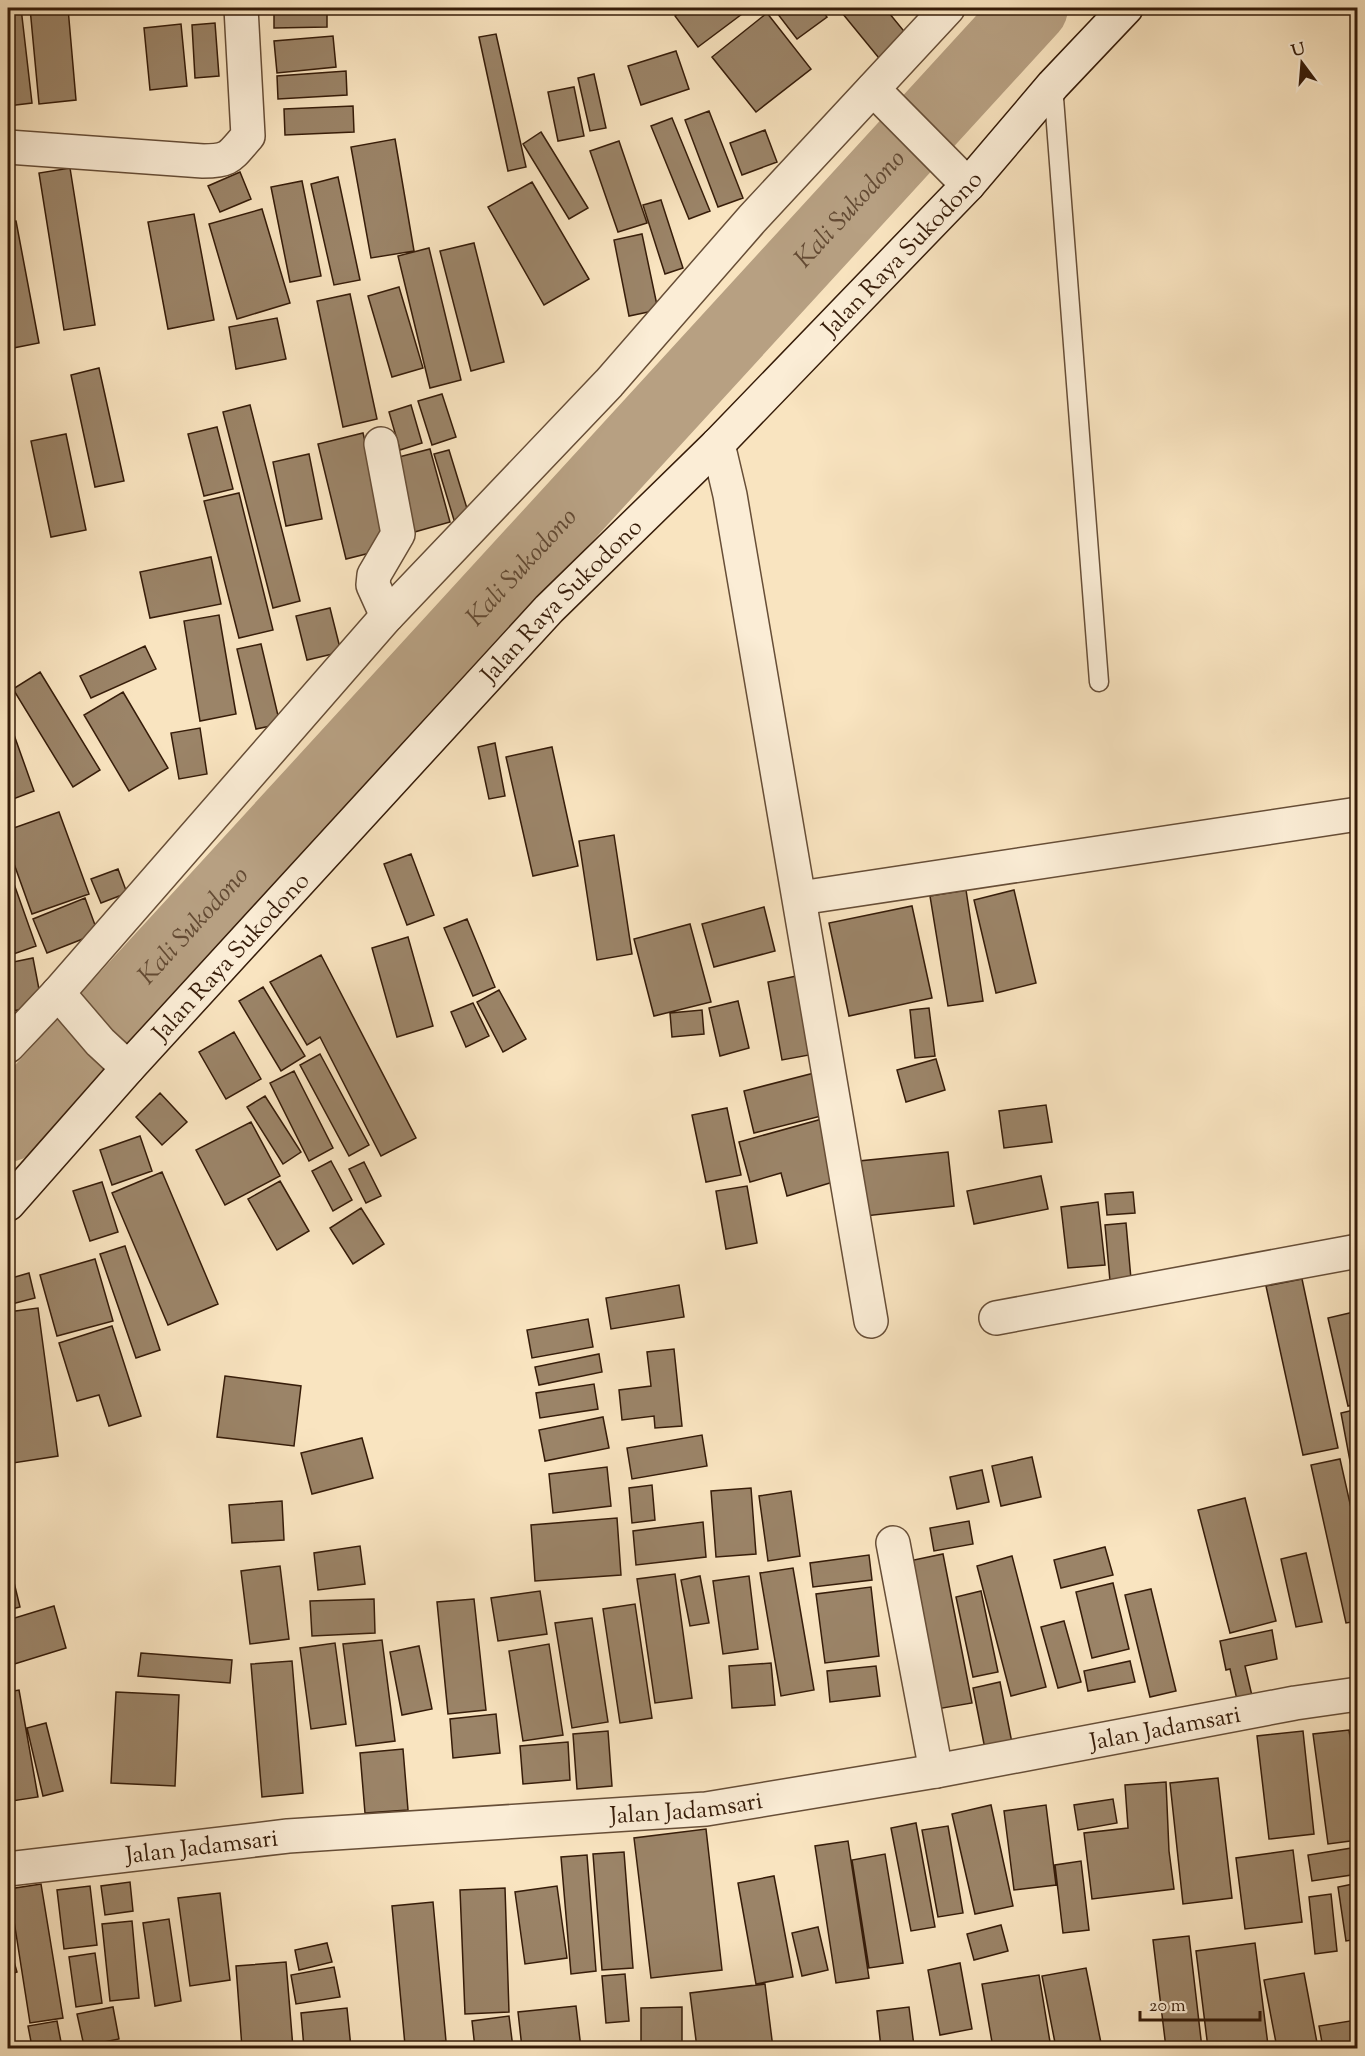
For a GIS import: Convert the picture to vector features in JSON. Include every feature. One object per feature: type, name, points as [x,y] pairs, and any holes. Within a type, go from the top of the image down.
[{"type":"street","points":[[8,147],[203,161],[220,161],[229,158],[248,136],[241,8]]},
{"type":"street","points":[[8,1046],[66,1002],[387,616],[609,383],[752,219],[881,96],[948,8]]},
{"type":"street","name":"Jalan Raya Sukodono","points":[[8,1203],[128,1068],[549,609],[718,444],[968,184],[1053,85],[1126,8]]},
{"type":"street","points":[[881,96],[968,184]]},
{"type":"street","points":[[381,444],[398,534],[374,575],[373,585],[387,616]]},
{"type":"street","points":[[718,444],[730,495],[871,1321]]},
{"type":"street","points":[[800,898],[1358,814]]},
{"type":"street","points":[[66,1002],[99,1042],[128,1068]]},
{"type":"street","points":[[996,1318],[1358,1251]]},
{"type":"street","points":[[893,1543],[936,1770]]},
{"type":"street","name":"Jalan Jadamsari","points":[[8,1869],[288,1836],[706,1809],[936,1770],[1295,1703],[1358,1694]]},
{"type":"lane","points":[[1053,85],[1100,682]]},
{"type":"building","points":[[8,8],[21,8],[32,103],[8,106]]},
{"type":"building","points":[[30,8],[68,8],[76,100],[39,104]]},
{"type":"building","points":[[274,8],[327,8],[327,27],[274,28]]},
{"type":"building","points":[[686,8],[750,8],[698,47],[675,16]]},
{"type":"building","points":[[785,8],[820,8],[827,17],[797,39],[777,13]]},
{"type":"building","points":[[838,8],[885,8],[912,41],[883,63]]},
{"type":"building","points":[[767,13],[811,69],[756,112],[712,57]]},
{"type":"building","points":[[215,23],[219,76],[195,78],[192,25]]},
{"type":"building","points":[[181,24],[187,86],[150,90],[144,28]]},
{"type":"building","points":[[496,34],[526,167],[508,171],[479,37]]},
{"type":"building","points":[[333,36],[336,67],[277,73],[274,41]]},
{"type":"building","points":[[676,51],[689,89],[641,105],[628,66]]},
{"type":"building","points":[[346,71],[347,95],[278,99],[277,76]]},
{"type":"building","points":[[594,74],[606,128],[590,131],[578,78]]},
{"type":"building","points":[[574,87],[584,136],[558,141],[548,92]]},
{"type":"building","points":[[353,106],[354,132],[285,135],[284,109]]},
{"type":"building","points":[[709,111],[743,198],[718,207],[685,120]]},
{"type":"building","points":[[672,118],[710,211],[689,219],[651,126]]},
{"type":"building","points":[[765,130],[777,162],[742,175],[730,143]]},
{"type":"building","points":[[541,132],[588,208],[569,219],[523,144]]},
{"type":"building","points":[[395,139],[414,251],[371,258],[351,147]]},
{"type":"building","points":[[619,141],[647,223],[618,232],[590,151]]},
{"type":"building","points":[[70,168],[95,325],[64,330],[39,173]]},
{"type":"building","points":[[240,172],[251,199],[220,212],[208,186]]},
{"type":"building","points":[[338,177],[360,280],[334,285],[311,184]]},
{"type":"building","points":[[302,181],[321,276],[290,282],[271,187]]},
{"type":"building","points":[[532,182],[589,279],[544,305],[488,207]]},
{"type":"building","points":[[661,200],[683,268],[665,274],[643,205]]},
{"type":"building","points":[[262,209],[290,303],[237,319],[209,224]]},
{"type":"building","points":[[194,214],[214,320],[168,329],[148,222]]},
{"type":"building","points":[[16,221],[39,343],[8,349],[8,222]]},
{"type":"building","points":[[642,234],[658,310],[629,316],[614,240]]},
{"type":"building","points":[[474,243],[504,362],[471,371],[440,251]]},
{"type":"building","points":[[429,248],[461,380],[430,388],[398,256]]},
{"type":"building","points":[[399,287],[423,368],[392,377],[368,296]]},
{"type":"building","points":[[350,294],[377,419],[343,427],[317,301]]},
{"type":"building","points":[[277,318],[286,359],[236,369],[229,327]]},
{"type":"building","points":[[99,368],[124,481],[95,487],[71,375]]},
{"type":"building","points":[[442,394],[456,437],[432,445],[418,401]]},
{"type":"building","points":[[250,405],[300,601],[273,608],[223,412]]},
{"type":"building","points":[[411,405],[422,443],[400,450],[389,412]]},
{"type":"building","points":[[217,427],[233,489],[204,496],[188,434]]},
{"type":"building","points":[[363,433],[390,548],[346,559],[318,444]]},
{"type":"building","points":[[66,434],[86,530],[51,537],[31,441]]},
{"type":"building","points":[[430,449],[450,522],[411,533],[391,459]]},
{"type":"building","points":[[449,450],[469,515],[454,520],[434,454]]},
{"type":"building","points":[[309,454],[322,519],[286,526],[273,462]]},
{"type":"building","points":[[239,493],[273,630],[239,638],[204,501]]},
{"type":"building","points":[[211,557],[221,604],[150,618],[140,572]]},
{"type":"building","points":[[330,608],[341,652],[307,660],[296,616]]},
{"type":"building","points":[[219,615],[236,714],[200,721],[184,621]]},
{"type":"building","points":[[261,644],[280,724],[256,729],[237,649]]},
{"type":"building","points":[[145,646],[156,669],[91,698],[80,676]]},
{"type":"building","points":[[40,672],[100,770],[73,787],[13,689]]},
{"type":"building","points":[[123,692],[168,768],[129,791],[84,715]]},
{"type":"building","points":[[8,718],[34,791],[8,801]]},
{"type":"building","points":[[200,728],[207,774],[179,779],[171,733]]},
{"type":"building","points":[[495,743],[505,796],[489,799],[478,747]]},
{"type":"building","points":[[552,747],[578,866],[533,876],[506,757]]},
{"type":"building","points":[[59,812],[89,894],[32,914],[8,847],[8,830]]},
{"type":"building","points":[[614,835],[632,954],[597,960],[579,841]]},
{"type":"building","points":[[411,854],[434,915],[407,925],[384,864]]},
{"type":"building","points":[[8,867],[36,946],[8,956]]},
{"type":"building","points":[[118,869],[127,893],[101,903],[91,879]]},
{"type":"building","points":[[966,890],[983,1001],[948,1006],[930,896]]},
{"type":"building","points":[[1014,890],[1036,983],[996,993],[974,900]]},
{"type":"building","points":[[85,898],[98,933],[47,953],[33,919]]},
{"type":"building","points":[[912,906],[932,998],[849,1016],[829,923]]},
{"type":"building","points":[[764,907],[775,951],[714,967],[702,924]]},
{"type":"building","points":[[467,919],[495,987],[473,996],[444,928]]},
{"type":"building","points":[[690,924],[711,1002],[654,1016],[634,939]]},
{"type":"building","points":[[408,937],[433,1026],[397,1037],[372,948]]},
{"type":"building","points":[[321,955],[416,1138],[381,1156],[320,1037],[307,1045],[270,982]]},
{"type":"building","points":[[33,958],[42,1005],[8,1012],[8,963]]},
{"type":"building","points":[[806,974],[820,1053],[782,1060],[768,982]]},
{"type":"building","points":[[263,987],[305,1056],[281,1071],[239,1001]]},
{"type":"building","points":[[499,990],[526,1039],[503,1052],[477,1002]]},
{"type":"building","points":[[738,1001],[749,1048],[720,1056],[709,1008]]},
{"type":"building","points":[[473,1003],[489,1036],[466,1047],[451,1012]]},
{"type":"building","points":[[929,1008],[935,1056],[915,1058],[910,1010]]},
{"type":"building","points":[[702,1010],[704,1034],[672,1037],[670,1013]]},
{"type":"building","points":[[234,1032],[261,1079],[226,1099],[199,1052]]},
{"type":"building","points":[[320,1054],[369,1145],[349,1156],[300,1065]]},
{"type":"building","points":[[936,1059],[945,1090],[906,1102],[897,1070]]},
{"type":"building","points":[[294,1071],[333,1148],[309,1161],[270,1083]]},
{"type":"building","points":[[822,1071],[833,1113],[754,1133],[744,1091]]},
{"type":"building","points":[[160,1093],[187,1122],[162,1145],[136,1117]]},
{"type":"building","points":[[265,1096],[301,1152],[283,1164],[247,1107]]},
{"type":"building","points":[[1046,1105],[1052,1142],[1004,1148],[999,1111]]},
{"type":"building","points":[[727,1108],[741,1175],[706,1182],[692,1115]]},
{"type":"building","points":[[822,1119],[843,1179],[787,1196],[781,1173],[750,1182],[739,1142]]},
{"type":"building","points":[[251,1122],[280,1176],[225,1205],[196,1150]]},
{"type":"building","points":[[140,1136],[152,1171],[112,1185],[100,1150]]},
{"type":"building","points":[[948,1152],[954,1206],[865,1216],[859,1161]]},
{"type":"building","points":[[331,1161],[352,1200],[333,1211],[312,1171]]},
{"type":"building","points":[[364,1162],[381,1196],[366,1203],[349,1169]]},
{"type":"building","points":[[162,1172],[218,1304],[168,1325],[112,1193]]},
{"type":"building","points":[[1041,1176],[1048,1209],[974,1224],[967,1191]]},
{"type":"building","points":[[280,1181],[309,1231],[277,1250],[248,1199]]},
{"type":"building","points":[[102,1182],[118,1232],[90,1241],[73,1191]]},
{"type":"building","points":[[747,1186],[757,1243],[726,1249],[716,1191]]},
{"type":"building","points":[[1133,1192],[1135,1213],[1107,1215],[1105,1194]]},
{"type":"building","points":[[1098,1202],[1105,1265],[1068,1268],[1061,1207]]},
{"type":"building","points":[[361,1208],[384,1244],[353,1264],[330,1228]]},
{"type":"building","points":[[1126,1223],[1131,1279],[1110,1281],[1105,1225]]},
{"type":"building","points":[[125,1246],[160,1350],[136,1358],[100,1254]]},
{"type":"building","points":[[95,1259],[113,1321],[57,1336],[40,1275]]},
{"type":"building","points":[[29,1273],[35,1298],[8,1305],[8,1279]]},
{"type":"building","points":[[1302,1279],[1338,1448],[1303,1455],[1266,1286]]},
{"type":"building","points":[[679,1285],[684,1317],[611,1329],[606,1298]]},
{"type":"building","points":[[38,1308],[58,1456],[13,1463],[8,1421],[8,1312]]},
{"type":"building","points":[[1358,1311],[1358,1404],[1348,1406],[1328,1318]]},
{"type":"building","points":[[588,1319],[593,1347],[532,1358],[527,1330]]},
{"type":"building","points":[[112,1326],[141,1416],[109,1426],[99,1395],[77,1401],[59,1343]]},
{"type":"building","points":[[674,1349],[682,1426],[655,1428],[654,1416],[622,1420],[619,1390],[651,1386],[647,1352]]},
{"type":"building","points":[[599,1354],[602,1372],[539,1385],[535,1367]]},
{"type":"building","points":[[225,1376],[301,1386],[294,1446],[217,1437]]},
{"type":"building","points":[[594,1384],[598,1409],[540,1418],[536,1393]]},
{"type":"building","points":[[1358,1409],[1358,1471],[1352,1472],[1341,1413]]},
{"type":"building","points":[[603,1417],[609,1448],[545,1461],[539,1430]]},
{"type":"building","points":[[702,1435],[707,1466],[632,1479],[627,1448]]},
{"type":"building","points":[[362,1438],[373,1478],[312,1494],[301,1453]]},
{"type":"building","points":[[1032,1457],[1041,1497],[1001,1506],[992,1466]]},
{"type":"building","points":[[1340,1459],[1358,1539],[1358,1621],[1346,1623],[1311,1465]]},
{"type":"building","points":[[607,1467],[611,1506],[553,1513],[549,1474]]},
{"type":"building","points":[[982,1470],[989,1502],[957,1509],[950,1477]]},
{"type":"building","points":[[652,1485],[655,1520],[632,1523],[629,1488]]},
{"type":"building","points":[[751,1488],[756,1554],[716,1557],[711,1491]]},
{"type":"building","points":[[791,1491],[800,1556],[768,1561],[759,1496]]},
{"type":"building","points":[[1245,1498],[1276,1621],[1230,1633],[1198,1510]]},
{"type":"building","points":[[282,1501],[284,1540],[232,1543],[229,1505]]},
{"type":"building","points":[[617,1518],[621,1575],[535,1581],[531,1525]]},
{"type":"building","points":[[969,1521],[973,1544],[934,1551],[930,1528]]},
{"type":"building","points":[[703,1522],[706,1557],[636,1565],[633,1531]]},
{"type":"building","points":[[360,1546],[365,1584],[318,1590],[314,1553]]},
{"type":"building","points":[[1105,1547],[1113,1575],[1061,1588],[1054,1560]]},
{"type":"building","points":[[1306,1553],[1322,1622],[1296,1627],[1281,1559]]},
{"type":"building","points":[[943,1554],[972,1703],[937,1709],[909,1561]]},
{"type":"building","points":[[869,1555],[872,1580],[813,1587],[810,1563]]},
{"type":"building","points":[[1012,1556],[1046,1687],[1011,1696],[977,1566]]},
{"type":"building","points":[[8,1558],[20,1607],[8,1610]]},
{"type":"building","points":[[280,1566],[289,1639],[250,1644],[241,1571]]},
{"type":"building","points":[[793,1568],[814,1690],[781,1696],[760,1573]]},
{"type":"building","points":[[675,1574],[692,1698],[655,1703],[637,1579]]},
{"type":"building","points":[[700,1576],[709,1623],[690,1626],[681,1580]]},
{"type":"building","points":[[749,1576],[758,1649],[723,1654],[713,1581]]},
{"type":"building","points":[[1113,1583],[1129,1649],[1092,1658],[1076,1592]]},
{"type":"building","points":[[871,1587],[879,1656],[825,1663],[816,1594]]},
{"type":"building","points":[[1151,1589],[1176,1691],[1150,1697],[1125,1595]]},
{"type":"building","points":[[540,1591],[547,1634],[498,1641],[491,1598]]},
{"type":"building","points":[[981,1591],[998,1672],[973,1677],[956,1597]]},
{"type":"building","points":[[374,1599],[375,1633],[312,1636],[310,1601]]},
{"type":"building","points":[[474,1599],[486,1710],[448,1714],[437,1602]]},
{"type":"building","points":[[635,1604],[652,1718],[620,1723],[603,1609]]},
{"type":"building","points":[[54,1606],[66,1648],[8,1666],[8,1620]]},
{"type":"building","points":[[592,1618],[608,1722],[572,1728],[555,1623]]},
{"type":"building","points":[[1064,1621],[1081,1682],[1058,1688],[1041,1627]]},
{"type":"building","points":[[1272,1630],[1277,1659],[1245,1666],[1253,1700],[1238,1704],[1230,1669],[1226,1670],[1220,1641]]},
{"type":"building","points":[[382,1640],[395,1741],[356,1746],[343,1644]]},
{"type":"building","points":[[335,1643],[346,1724],[311,1729],[300,1648]]},
{"type":"building","points":[[549,1644],[563,1735],[523,1741],[509,1651]]},
{"type":"building","points":[[419,1646],[432,1709],[402,1715],[390,1652]]},
{"type":"building","points":[[141,1653],[232,1660],[230,1683],[138,1676]]},
{"type":"building","points":[[292,1661],[303,1793],[262,1797],[251,1664]]},
{"type":"building","points":[[1130,1661],[1135,1682],[1088,1691],[1084,1671]]},
{"type":"building","points":[[771,1663],[775,1705],[732,1708],[729,1666]]},
{"type":"building","points":[[876,1666],[880,1696],[830,1702],[827,1671]]},
{"type":"building","points":[[1000,1682],[1012,1743],[985,1749],[973,1688]]},
{"type":"building","points":[[19,1690],[38,1797],[12,1801],[8,1774],[8,1692]]},
{"type":"building","points":[[116,1692],[179,1695],[175,1786],[111,1783]]},
{"type":"building","points":[[496,1714],[500,1753],[453,1758],[450,1719]]},
{"type":"building","points":[[46,1723],[63,1791],[43,1796],[27,1728]]},
{"type":"building","points":[[1349,1730],[1358,1790],[1358,1840],[1328,1844],[1313,1734]]},
{"type":"building","points":[[608,1731],[612,1786],[577,1789],[573,1734]]},
{"type":"building","points":[[1303,1731],[1314,1834],[1269,1839],[1257,1736]]},
{"type":"building","points":[[568,1742],[570,1780],[523,1784],[520,1746]]},
{"type":"building","points":[[403,1749],[408,1810],[365,1813],[360,1753]]},
{"type":"building","points":[[1218,1778],[1232,1898],[1183,1904],[1170,1783]]},
{"type":"building","points":[[1166,1782],[1169,1851],[1174,1889],[1092,1899],[1084,1833],[1128,1828],[1125,1785]]},
{"type":"building","points":[[1113,1799],[1117,1823],[1078,1830],[1074,1805]]},
{"type":"building","points":[[991,1805],[1013,1906],[975,1914],[952,1814]]},
{"type":"building","points":[[1046,1805],[1056,1885],[1014,1890],[1004,1811]]},
{"type":"building","points":[[916,1823],[935,1927],[911,1931],[891,1828]]},
{"type":"building","points":[[948,1826],[963,1913],[938,1917],[922,1830]]},
{"type":"building","points":[[706,1829],[722,1970],[651,1978],[634,1838]]},
{"type":"building","points":[[848,1841],[869,1978],[836,1983],[815,1846]]},
{"type":"building","points":[[1358,1847],[1358,1874],[1312,1881],[1308,1855]]},
{"type":"building","points":[[1293,1850],[1302,1922],[1245,1929],[1236,1858]]},
{"type":"building","points":[[624,1852],[633,1968],[602,1970],[593,1854]]},
{"type":"building","points":[[885,1854],[903,1963],[869,1968],[852,1860]]},
{"type":"building","points":[[587,1855],[596,1971],[571,1974],[561,1857]]},
{"type":"building","points":[[1081,1861],[1089,1930],[1063,1933],[1055,1865]]},
{"type":"building","points":[[774,1876],[793,1977],[756,1984],[738,1883]]},
{"type":"building","points":[[130,1882],[133,1911],[105,1915],[101,1886]]},
{"type":"building","points":[[1358,1883],[1358,1939],[1346,1941],[1338,1887]]},
{"type":"building","points":[[41,1884],[63,2018],[30,2023],[9,1889]]},
{"type":"building","points":[[90,1886],[97,1945],[64,1949],[57,1890]]},
{"type":"building","points":[[557,1886],[567,1958],[525,1964],[515,1892]]},
{"type":"building","points":[[505,1888],[509,2012],[465,2014],[460,1890]]},
{"type":"building","points":[[220,1893],[230,1980],[190,1986],[178,1898]]},
{"type":"building","points":[[1331,1894],[1337,1951],[1315,1954],[1309,1897]]},
{"type":"building","points":[[433,1902],[446,2041],[405,2045],[392,1906]]},
{"type":"building","points":[[169,1919],[181,2001],[155,2006],[143,1923]]},
{"type":"building","points":[[132,1921],[139,1998],[110,2001],[102,1924]]},
{"type":"building","points":[[1001,1925],[1008,1951],[974,1960],[967,1934]]},
{"type":"building","points":[[818,1927],[828,1970],[802,1976],[792,1933]]},
{"type":"building","points":[[1189,1936],[1202,2048],[1166,2048],[1153,1940]]},
{"type":"building","points":[[8,1941],[17,1972],[8,1975]]},
{"type":"building","points":[[327,1943],[332,1962],[299,1970],[295,1950]]},
{"type":"building","points":[[1255,1943],[1268,2045],[1208,2048],[1196,1951]]},
{"type":"building","points":[[95,1953],[102,2003],[76,2007],[69,1957]]},
{"type":"building","points":[[286,1962],[293,2048],[242,2048],[236,1966]]},
{"type":"building","points":[[960,1963],[972,2029],[940,2035],[928,1970]]},
{"type":"building","points":[[334,1967],[340,1997],[296,2004],[291,1975]]},
{"type":"building","points":[[1086,1968],[1102,2048],[1056,2048],[1042,1976]]},
{"type":"building","points":[[1304,1973],[1318,2048],[1277,2048],[1264,1980]]},
{"type":"building","points":[[625,1974],[629,2021],[606,2023],[602,1976]]},
{"type":"building","points":[[1039,1975],[1051,2048],[993,2048],[982,1984]]},
{"type":"building","points":[[765,1984],[773,2048],[697,2048],[690,1993]]},
{"type":"building","points":[[576,2006],[581,2048],[522,2048],[518,2012]]},
{"type":"building","points":[[113,2007],[119,2039],[84,2046],[77,2014]]},
{"type":"building","points":[[682,2007],[682,2048],[641,2048],[641,2008]]},
{"type":"building","points":[[909,2007],[914,2046],[881,2048],[877,2011]]},
{"type":"building","points":[[347,2008],[351,2048],[304,2048],[301,2013]]},
{"type":"building","points":[[509,2016],[513,2048],[475,2048],[472,2021]]},
{"type":"building","points":[[1356,2020],[1358,2048],[1323,2048],[1319,2026]]},
{"type":"building","points":[[57,2021],[61,2042],[32,2047],[28,2026]]},
{"type":"building","points":[[8,2024],[11,2024],[15,2048],[8,2048]]},
{"type":"waterway","name":"Kali Sukodono","points":[[8,1126],[1032,8]]}]
